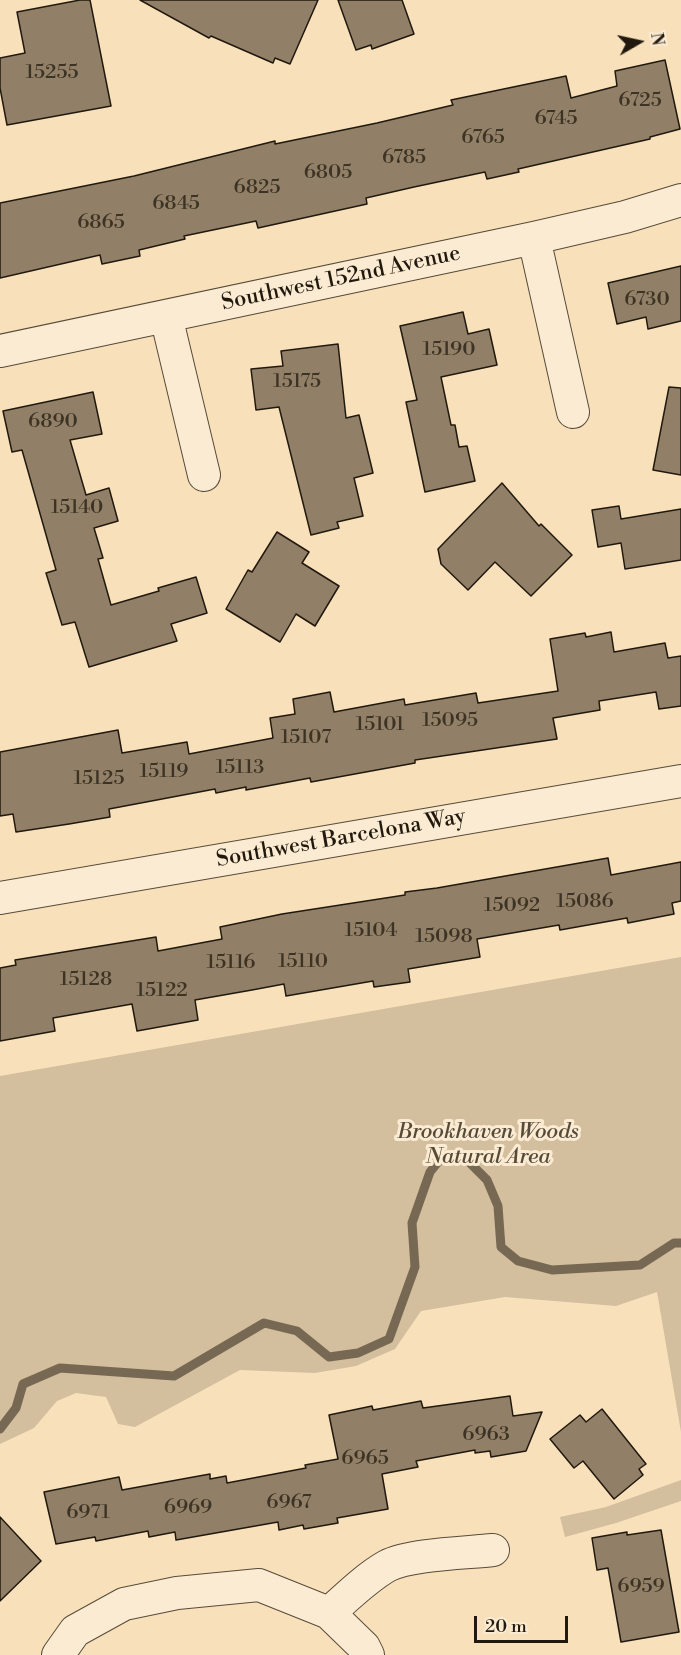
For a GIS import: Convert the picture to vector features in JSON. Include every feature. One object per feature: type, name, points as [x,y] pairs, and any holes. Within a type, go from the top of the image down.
[{"type":"street","name":"Southwest 152nd Avenue","points":[[0,351],[534,238],[625,217],[681,200]]},
{"type":"street","points":[[534,238],[573,412]]},
{"type":"street","points":[[166,316],[204,475]]},
{"type":"street","name":"Southwest Barcelona Way","points":[[0,898],[681,781]]},
{"type":"street","points":[[328,1612],[388,1566],[411,1558],[493,1550]]},
{"type":"street","points":[[58,1655],[75,1631],[124,1604],[177,1593],[259,1586],[328,1612],[364,1647],[368,1655]]},
{"type":"green space","name":"Brookhaven Woods Natural Area","points":[[681,957],[681,1432],[657,1292],[616,1306],[505,1297],[421,1311],[395,1349],[356,1366],[315,1373],[240,1370],[135,1427],[118,1424],[106,1397],[76,1393],[57,1401],[34,1428],[0,1444],[0,1076]]},
{"type":"green space","points":[[681,1480],[681,1501],[565,1537],[560,1517],[606,1507]]},
{"type":"building","points":[[90,0],[111,106],[7,125],[0,88],[0,58],[25,53],[17,12]]},
{"type":"building","points":[[140,0],[318,0],[290,64],[275,58],[273,63],[211,36],[209,38]]},
{"type":"building","points":[[338,0],[402,0],[414,34],[372,49],[371,45],[356,50]]},
{"type":"building","points":[[665,60],[680,129],[650,137],[650,139],[518,169],[519,172],[487,179],[485,172],[414,187],[366,198],[367,204],[258,228],[256,221],[184,236],[185,239],[139,250],[140,256],[102,264],[100,255],[0,278],[0,203],[134,176],[275,141],[275,144],[377,123],[453,105],[451,100],[566,76],[571,98],[617,86],[615,71]]},
{"type":"building","points":[[681,266],[681,321],[648,329],[646,317],[617,324],[608,283]]},
{"type":"building","points":[[463,312],[468,334],[489,329],[497,365],[441,377],[451,425],[455,425],[459,447],[467,446],[475,481],[425,492],[406,402],[417,400],[400,326]]},
{"type":"building","points":[[338,344],[346,418],[359,415],[373,473],[354,478],[363,516],[337,522],[339,528],[311,535],[279,407],[256,410],[251,369],[283,366],[281,351]]},
{"type":"building","points":[[669,387],[681,388],[681,475],[653,470]]},
{"type":"building","points":[[93,392],[102,434],[70,440],[86,495],[109,488],[118,521],[94,528],[103,558],[98,559],[111,605],[196,577],[207,613],[171,624],[177,641],[89,667],[75,622],[62,625],[46,573],[56,570],[22,450],[12,452],[3,411]]},
{"type":"building","points":[[502,483],[539,526],[541,524],[572,555],[531,596],[495,562],[468,590],[441,564],[438,549]]},
{"type":"building","points":[[619,506],[621,519],[681,509],[681,560],[625,569],[621,543],[598,547],[592,510]]},
{"type":"building","points":[[277,532],[309,552],[302,563],[339,586],[315,626],[296,614],[280,642],[226,609],[248,570],[252,572]]},
{"type":"building","points":[[611,632],[614,652],[665,643],[668,658],[681,656],[681,706],[659,709],[656,692],[599,701],[600,710],[553,718],[557,739],[415,760],[415,763],[311,782],[310,778],[216,793],[215,789],[109,809],[110,817],[69,824],[16,832],[13,814],[0,816],[0,752],[118,730],[122,753],[187,742],[189,754],[273,738],[270,718],[295,714],[293,699],[330,692],[334,712],[404,699],[405,705],[476,693],[478,703],[558,691],[550,639],[585,633],[586,637]]},
{"type":"building","points":[[608,858],[611,875],[681,862],[681,901],[672,903],[674,914],[628,923],[627,918],[560,930],[559,925],[477,939],[480,957],[408,969],[410,982],[374,987],[373,981],[286,996],[284,984],[195,1000],[198,1020],[137,1031],[132,1004],[53,1018],[55,1031],[0,1041],[0,968],[16,965],[15,960],[156,937],[158,951],[222,939],[220,927],[282,914],[405,895],[405,892]]},
{"type":"building","points":[[510,1396],[513,1416],[542,1412],[526,1451],[491,1457],[490,1451],[475,1453],[475,1450],[416,1461],[418,1467],[382,1474],[388,1509],[337,1518],[338,1523],[304,1529],[303,1525],[279,1530],[278,1522],[176,1540],[175,1532],[149,1537],[148,1531],[96,1541],[95,1537],[56,1544],[44,1492],[119,1477],[122,1490],[210,1474],[210,1479],[226,1476],[227,1483],[306,1468],[305,1465],[338,1459],[329,1415],[372,1406],[373,1410],[421,1401],[423,1408]]},
{"type":"building","points":[[602,1409],[646,1464],[639,1469],[643,1475],[614,1499],[583,1461],[574,1468],[550,1439],[580,1415],[586,1422]]},
{"type":"building","points":[[0,1517],[41,1561],[0,1601]]},
{"type":"building","points":[[661,1530],[679,1632],[621,1642],[608,1568],[597,1570],[592,1538],[627,1532],[627,1535]]},
{"type":"waterway","points":[[0,1429],[16,1408],[23,1384],[60,1368],[174,1376],[264,1323],[297,1331],[329,1357],[358,1353],[389,1339],[415,1267],[412,1223],[430,1172],[443,1156],[466,1159],[487,1180],[498,1206],[501,1247],[518,1261],[552,1270],[640,1265],[674,1243],[681,1243]]}]
